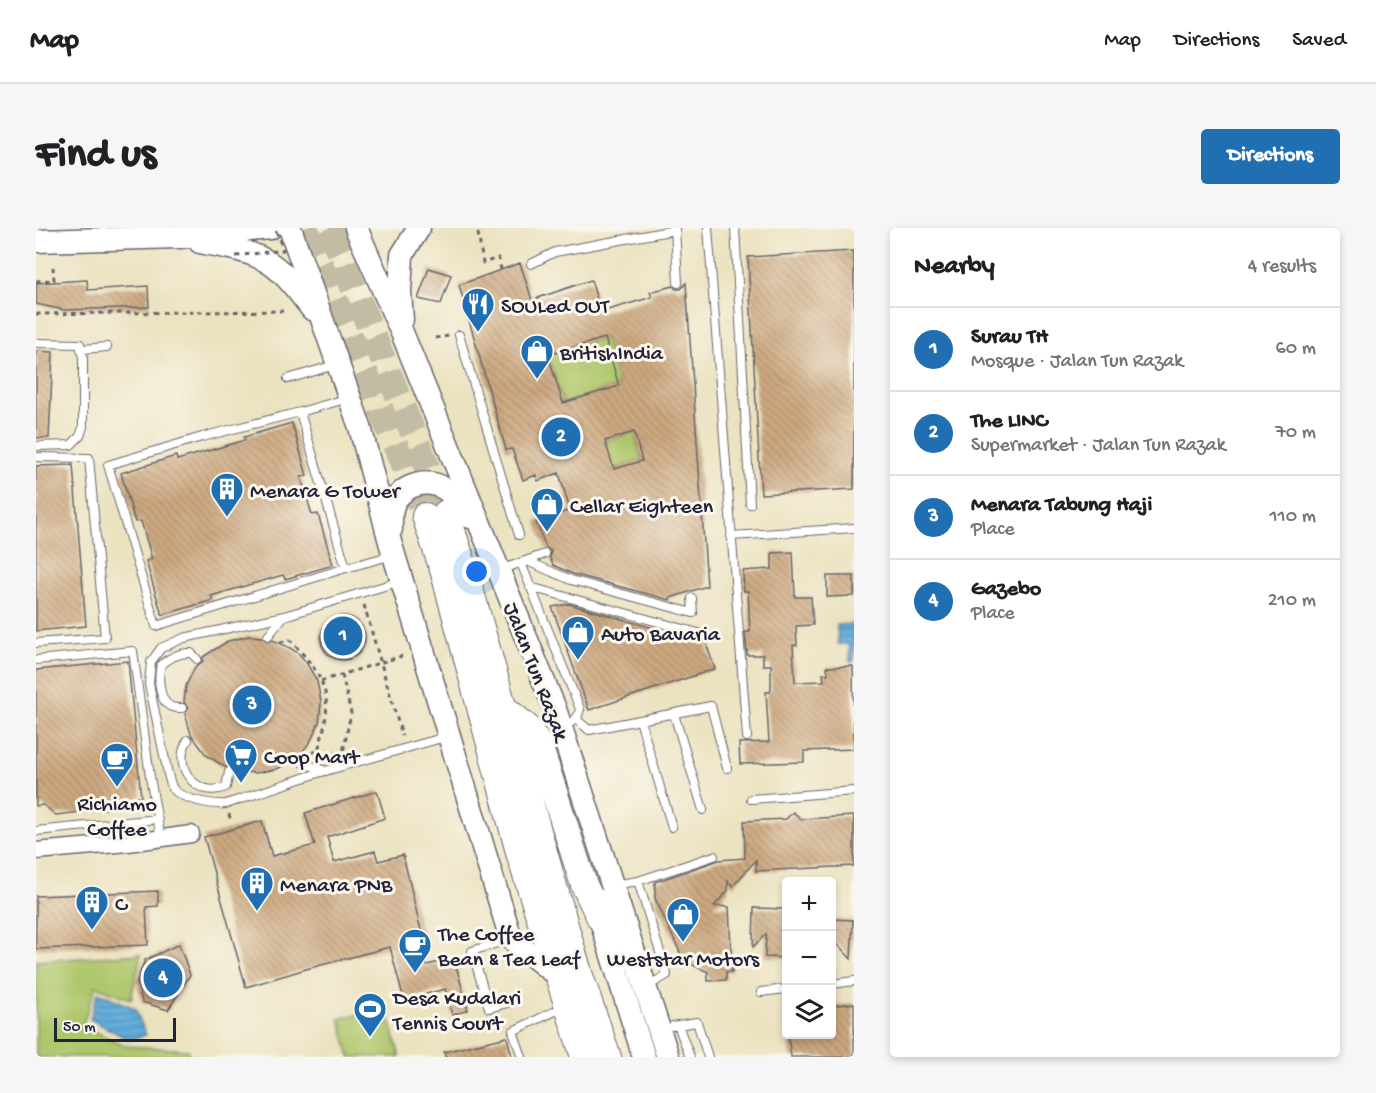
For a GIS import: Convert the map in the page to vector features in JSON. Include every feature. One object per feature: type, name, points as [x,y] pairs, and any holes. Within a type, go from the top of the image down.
[{"type":"main road","points":[[36,241],[180,237],[270,228]]},
{"type":"main road","points":[[290,228],[350,397],[392,549],[511,939],[559,977]]},
{"type":"main road","name":"Jalan Tun Razak","points":[[356,228],[403,335],[498,571],[564,719],[612,885],[645,987],[668,1026],[668,1057]]},
{"type":"main road","points":[[403,335],[400,292],[402,255],[419,228]]},
{"type":"main road","points":[[180,237],[240,250],[270,263],[284,275],[322,321]]},
{"type":"main road","points":[[392,549],[391,514],[395,501],[405,490],[418,484],[445,489],[481,530]]},
{"type":"main road","name":"Jalan Tun Razak","points":[[584,1057],[520,856],[444,573],[436,514],[464,567],[579,973],[608,1057]]},
{"type":"main road","points":[[504,708],[528,728],[539,745],[584,885],[600,918],[644,1057]]},
{"type":"main road","points":[[564,719],[554,741],[594,872],[600,918]]},
{"type":"street","points":[[36,851],[162,839],[191,834]]},
{"type":"lane","points":[[708,228],[747,737]]},
{"type":"lane","points":[[735,228],[750,504]]},
{"type":"lane","points":[[531,264],[555,252],[675,229],[678,283]]},
{"type":"lane","points":[[459,335],[519,535]]},
{"type":"lane","points":[[36,343],[80,344],[83,349],[83,427],[80,436],[71,444],[36,446]]},
{"type":"lane","points":[[83,349],[107,347]]},
{"type":"lane","points":[[288,379],[338,363]]},
{"type":"lane","points":[[350,397],[158,454],[144,455],[108,465],[156,626],[185,614],[346,568],[392,549]]},
{"type":"lane","points":[[300,412],[346,568]]},
{"type":"lane","points":[[140,465],[144,455]]},
{"type":"lane","points":[[36,643],[50,637],[105,638],[89,458],[39,459]]},
{"type":"lane","points":[[731,536],[854,528]]},
{"type":"lane","points":[[498,571],[545,555]]},
{"type":"lane","points":[[524,562],[530,587],[580,709],[564,719]]},
{"type":"lane","points":[[524,562],[571,580],[693,613],[692,598]]},
{"type":"lane","points":[[403,580],[284,616],[184,638],[161,648],[150,662],[149,684],[168,774],[173,788],[182,795],[214,804],[226,804],[326,771],[450,736]]},
{"type":"lane","points":[[530,587],[713,637]]},
{"type":"lane","points":[[268,636],[284,616]]},
{"type":"lane","points":[[36,660],[133,651],[138,716],[162,839]]},
{"type":"lane","points":[[182,708],[171,707],[165,702],[159,681],[161,665],[176,654],[184,652],[191,653],[197,659]]},
{"type":"lane","points":[[564,719],[589,730],[711,706],[727,768]]},
{"type":"lane","points":[[674,714],[703,810]]},
{"type":"lane","points":[[640,720],[672,827]]},
{"type":"lane","points":[[188,740],[181,758],[190,777],[198,786],[208,790],[219,790],[226,787],[229,772]]},
{"type":"lane","points":[[305,759],[326,771]]},
{"type":"lane","points":[[751,799],[854,791]]},
{"type":"lane","points":[[36,831],[158,819]]},
{"type":"lane","points":[[51,830],[71,848]]},
{"type":"lane","points":[[612,885],[638,881],[714,856]]},
{"type":"lane","points":[[638,881],[667,975],[645,987]]},
{"type":"lane","points":[[511,939],[472,951],[489,1008],[511,1002]]},
{"type":"lane","points":[[836,983],[854,981]]},
{"type":"lane","points":[[761,992],[782,989]]},
{"type":"lane","points":[[522,1057],[513,1031],[568,1005]]},
{"type":"lane","points":[[690,1057],[668,1026],[697,1022],[708,1057]]},
{"type":"path","points":[[236,256],[283,250],[275,228]]},
{"type":"path","points":[[478,233],[483,263],[498,258],[501,269]]},
{"type":"path","points":[[36,281],[54,280],[53,267]]},
{"type":"path","points":[[36,314],[283,311]]},
{"type":"path","points":[[364,605],[402,736]]},
{"type":"path","points":[[280,642],[290,640],[315,669],[321,681],[327,705],[325,729],[318,750],[305,759]]},
{"type":"path","points":[[321,681],[402,656]]},
{"type":"path","points":[[342,675],[351,713],[343,752]]},
{"type":"path","points":[[392,738],[410,734]]},
{"type":"path","points":[[318,750],[326,754],[353,749]]},
{"type":"green space","points":[[605,338],[619,386],[563,403],[548,355]]},
{"type":"green space","points":[[634,432],[642,461],[613,469],[605,441]]},
{"type":"green space","points":[[141,954],[131,999],[96,986],[82,1026],[127,1046],[188,1050],[189,1057],[36,1057],[36,961]]},
{"type":"green space","name":"Desa Kudalari Tennis Court","points":[[386,1007],[400,1057],[350,1057],[340,1019]]},
{"type":"water","points":[[854,624],[854,661],[850,662],[849,644],[838,644],[837,625]]},
{"type":"water","points":[[98,992],[135,1008],[146,1035],[129,1040],[90,1019]]},
{"type":"building","points":[[854,251],[854,489],[761,494],[748,257]]},
{"type":"building","points":[[520,263],[532,300],[591,280],[601,312],[652,297],[650,292],[673,286],[681,289],[686,283],[707,586],[670,598],[670,600],[573,574],[553,565],[550,558],[551,551],[546,548],[536,522],[570,510],[559,473],[537,481],[536,475],[523,480],[512,449],[506,450],[459,285]],"holes":[[[605,338],[619,386],[563,403],[548,355]],[[634,432],[642,461],[614,469],[605,441]]]},
{"type":"building","points":[[429,268],[451,275],[441,304],[418,299]]},
{"type":"building","points":[[87,280],[88,290],[148,286],[149,307],[64,310],[36,304],[36,283]]},
{"type":"building","points":[[36,351],[53,352],[49,438],[36,438]]},
{"type":"building","name":"Menara G Tower","points":[[292,423],[307,476],[301,477],[312,515],[318,514],[333,565],[285,579],[283,575],[211,596],[213,600],[162,615],[146,561],[152,559],[141,521],[135,522],[121,473],[176,456],[177,460]]},
{"type":"building","points":[[73,465],[86,626],[36,631],[36,466]]},
{"type":"building","points":[[793,552],[795,597],[811,597],[813,625],[796,626],[797,645],[793,645],[795,682],[824,681],[823,674],[828,674],[827,667],[853,666],[854,749],[804,751],[804,762],[740,764],[739,743],[769,742],[766,692],[771,690],[771,665],[763,665],[763,655],[747,655],[745,632],[750,632],[748,591],[744,591],[743,571],[772,569],[772,553]]},
{"type":"building","points":[[827,576],[854,576],[854,596],[827,597]]},
{"type":"building","points":[[569,604],[706,643],[715,669],[589,710],[552,607]]},
{"type":"building","points":[[343,616],[359,622],[365,638],[359,654],[343,660],[327,654],[321,638],[327,622]]},
{"type":"building","points":[[249,636],[262,637],[268,642],[273,640],[299,654],[317,681],[321,702],[319,723],[303,751],[277,769],[256,773],[235,771],[230,766],[225,767],[206,755],[191,734],[185,714],[188,709],[184,702],[186,686],[195,667],[203,661],[203,657],[228,641]]},
{"type":"building","points":[[128,661],[141,797],[133,798],[129,806],[56,815],[43,805],[36,806],[36,670]]},
{"type":"building","points":[[377,791],[385,818],[327,837],[334,862],[375,851],[378,861],[403,855],[423,939],[413,941],[420,967],[454,958],[468,1010],[452,1015],[445,989],[404,1000],[390,947],[246,987],[204,837],[262,821],[272,856],[315,845],[305,813]]},
{"type":"building","points":[[793,812],[801,819],[854,816],[854,866],[756,871],[756,860],[733,886],[728,881],[728,891],[714,906],[729,907],[732,972],[726,972],[726,980],[708,981],[708,972],[684,961],[655,898],[655,882],[719,860],[745,858],[744,821],[786,819]]},
{"type":"building","points":[[158,891],[158,906],[146,907],[148,945],[36,949],[36,896]]},
{"type":"building","points":[[754,908],[782,909],[782,958],[765,957],[766,934],[753,947]]},
{"type":"building","points":[[836,919],[853,920],[851,959],[836,942]]},
{"type":"building","points":[[179,944],[190,975],[168,1010],[142,1002],[137,982],[145,960]]},
{"type":"building","points":[[854,1003],[854,1057],[791,1057],[789,1039],[836,1039],[836,1005]]},
{"type":"building","points":[[507,1037],[512,1057],[445,1057],[444,1052]]},
{"type":"tunnel","points":[[305,228],[425,516]]},
{"type":"tunnel","points":[[329,228],[446,513]]},
{"type":"place","name":"SOULed OUT","points":[[478,333]]},
{"type":"place","name":"BritishIndia","points":[[537,380]]},
{"type":"place","name":"The LINC","points":[[561,437]]},
{"type":"place","name":"Menara G Tower","points":[[227,518]]},
{"type":"place","name":"Cellar Eighteen","points":[[547,533]]},
{"type":"place","name":"Surau TH","points":[[343,636]]},
{"type":"place","name":"Auto Bavaria","points":[[578,661]]},
{"type":"place","name":"Menara Tabung Haji","points":[[252,705]]},
{"type":"place","name":"Coop Mart","points":[[241,784]]},
{"type":"place","name":"Richiamo Coffee","points":[[117,788]]},
{"type":"place","name":"Menara PNB","points":[[257,912]]},
{"type":"place","name":"C","points":[[92,931]]},
{"type":"place","name":"Weststar Motors","points":[[683,943]]},
{"type":"place","name":"The Coffee Bean & Tea Leaf","points":[[415,974]]},
{"type":"place","name":"Gazebo","points":[[163,978]]},
{"type":"place","name":"Desa Kudalari Tennis Court","points":[[370,1038]]}]
